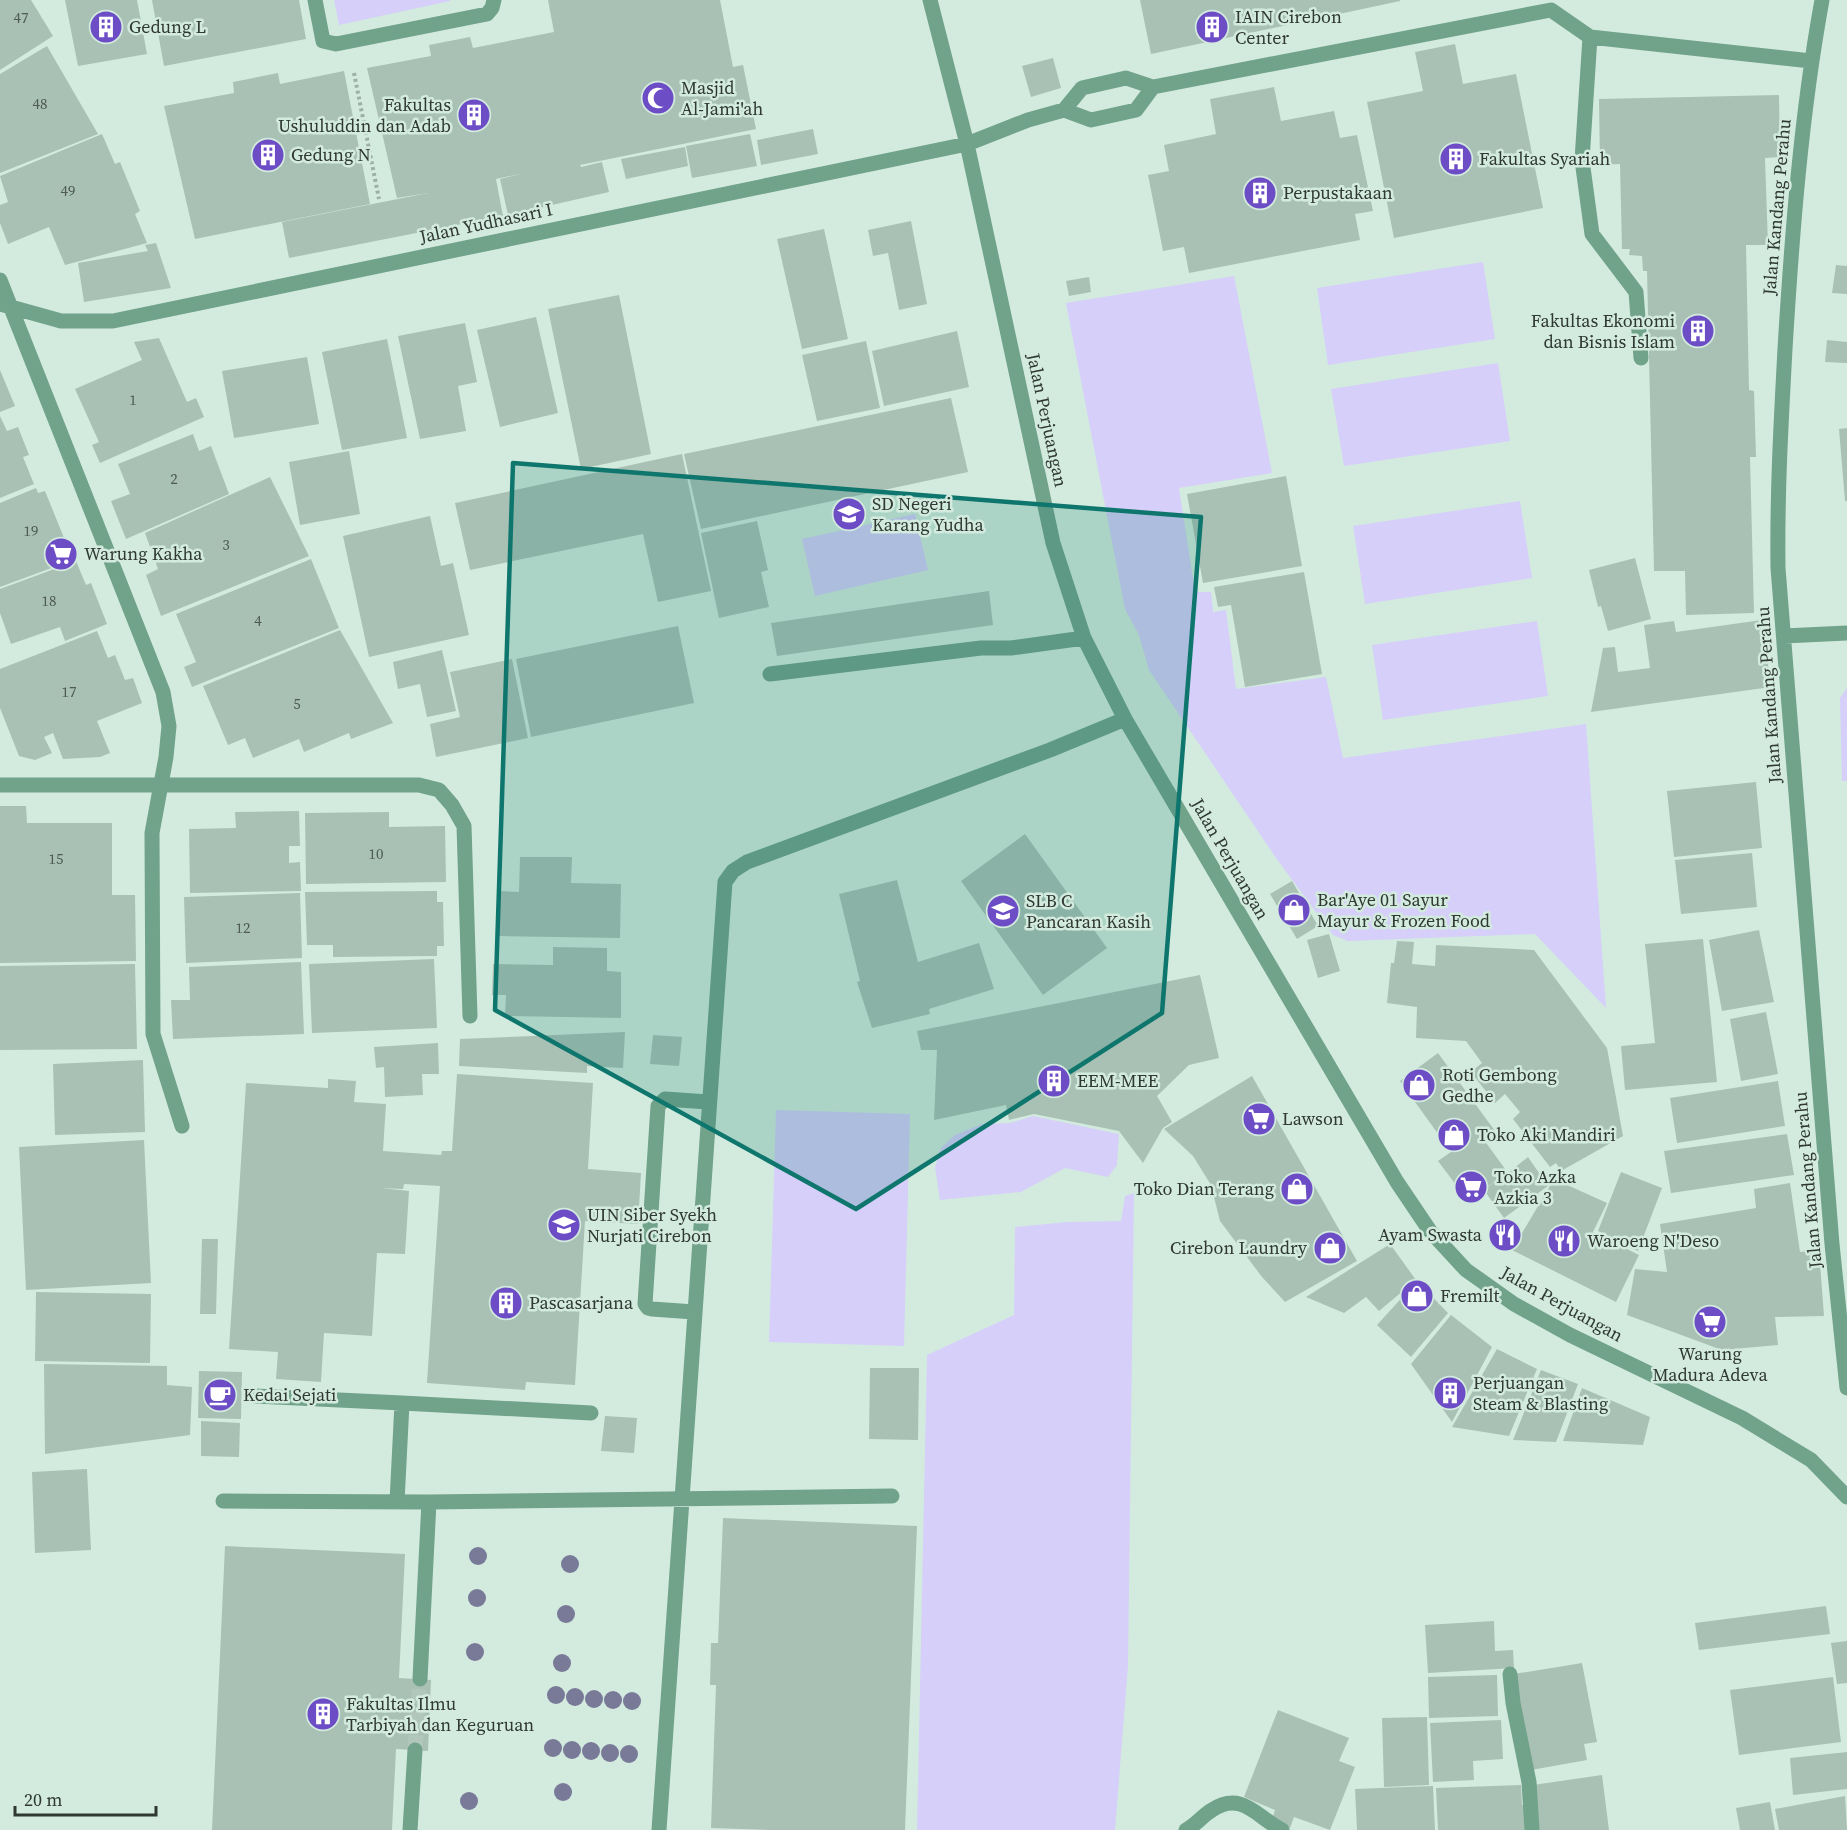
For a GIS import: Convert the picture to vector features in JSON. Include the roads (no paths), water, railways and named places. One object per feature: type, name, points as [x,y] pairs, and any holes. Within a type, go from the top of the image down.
[{"type":"street","points":[[315,0],[323,41],[336,44],[487,14],[494,0]]},
{"type":"street","name":"Jalan Perjuangan","points":[[930,0],[967,144],[1053,543],[1084,638],[1125,719],[1398,1182],[1430,1231],[1466,1270],[1514,1304],[1570,1335],[1742,1418],[1812,1460],[1847,1497]]},
{"type":"street","name":"Jalan Kandang Perahu","points":[[1822,0],[1811,62],[1790,256],[1777,500],[1779,568],[1829,1210],[1847,1388]]},
{"type":"street","points":[[1153,87],[1136,110],[1091,120],[1064,110],[1082,88],[1126,78],[1153,87],[1551,5],[1590,37],[1811,62]]},
{"type":"street","points":[[1590,37],[1582,160],[1592,234],[1636,292],[1641,358]]},
{"type":"street","name":"Jalan Yudhasari I","points":[[6,306],[61,321],[112,321],[967,144],[1028,120],[1064,110]]},
{"type":"street","points":[[0,280],[6,306],[163,692],[169,726],[152,834],[153,1034],[182,1126]]},
{"type":"street","points":[[1784,636],[1847,633]]},
{"type":"street","points":[[770,674],[1084,638]]},
{"type":"street","points":[[659,1830],[725,882],[733,871],[747,862],[1050,750],[1125,719]]},
{"type":"street","points":[[0,785],[419,785],[439,790],[465,826],[470,1016]]},
{"type":"street","points":[[694,1312],[652,1309],[645,1304],[658,1106],[665,1099],[708,1102]]},
{"type":"street","points":[[255,1396],[591,1413]]},
{"type":"street","points":[[397,1502],[402,1403]]},
{"type":"street","points":[[223,1501],[429,1502],[892,1496]]},
{"type":"street","points":[[420,1679],[429,1502]]},
{"type":"street","points":[[1510,1674],[1513,1703],[1529,1782],[1532,1830]]},
{"type":"street","points":[[410,1830],[415,1750]]},
{"type":"street","points":[[1186,1830],[1197,1824],[1212,1810],[1230,1803],[1244,1804],[1282,1830]]},
{"type":"tunnel","points":[[415,1750],[420,1679]]},
{"type":"place","name":"Gedung L","points":[[106,27]]},
{"type":"place","name":"IAIN Cirebon Center","points":[[1212,27]]},
{"type":"place","name":"Masjid Al-Jami'ah","points":[[658,98]]},
{"type":"place","name":"Fakultas Ushuluddin dan Adab","points":[[474,115]]},
{"type":"place","name":"Gedung N","points":[[268,155]]},
{"type":"place","name":"Fakultas Syariah","points":[[1456,159]]},
{"type":"place","name":"Perpustakaan","points":[[1260,193]]},
{"type":"place","name":"Fakultas Ekonomi dan Bisnis Islam","points":[[1698,331]]},
{"type":"place","name":"SD Negeri Karang Yudha","points":[[849,514]]},
{"type":"place","name":"Warung Kakha","points":[[61,554]]},
{"type":"place","name":"Bar'Aye 01 Sayur Mayur & Frozen Food","points":[[1294,910]]},
{"type":"place","name":"SLB C Pancaran Kasih","points":[[1003,911]]},
{"type":"place","name":"EEM-MEE","points":[[1054,1081]]},
{"type":"place","name":"Roti Gembong Gedhe","points":[[1419,1085]]},
{"type":"place","name":"Lawson","points":[[1259,1119]]},
{"type":"place","name":"Toko Aki Mandiri","points":[[1454,1135]]},
{"type":"place","name":"Toko Azka Azkia 3","points":[[1471,1187]]},
{"type":"place","name":"Toko Dian Terang","points":[[1297,1189]]},
{"type":"place","name":"UIN Siber Syekh Nurjati Cirebon","points":[[564,1225]]},
{"type":"place","name":"Ayam Swasta","points":[[1505,1235]]},
{"type":"place","name":"Waroeng N'Deso","points":[[1564,1241]]},
{"type":"place","name":"Cirebon Laundry","points":[[1330,1248]]},
{"type":"place","name":"Fremilt","points":[[1417,1296]]},
{"type":"place","name":"Pascasarjana","points":[[506,1303]]},
{"type":"place","name":"Warung Madura Adeva","points":[[1710,1322]]},
{"type":"place","name":"Perjuangan Steam & Blasting","points":[[1450,1393]]},
{"type":"place","name":"Kedai Sejati","points":[[220,1395]]},
{"type":"place","name":"Fakultas Ilmu Tarbiyah dan Keguruan","points":[[323,1714]]}]
